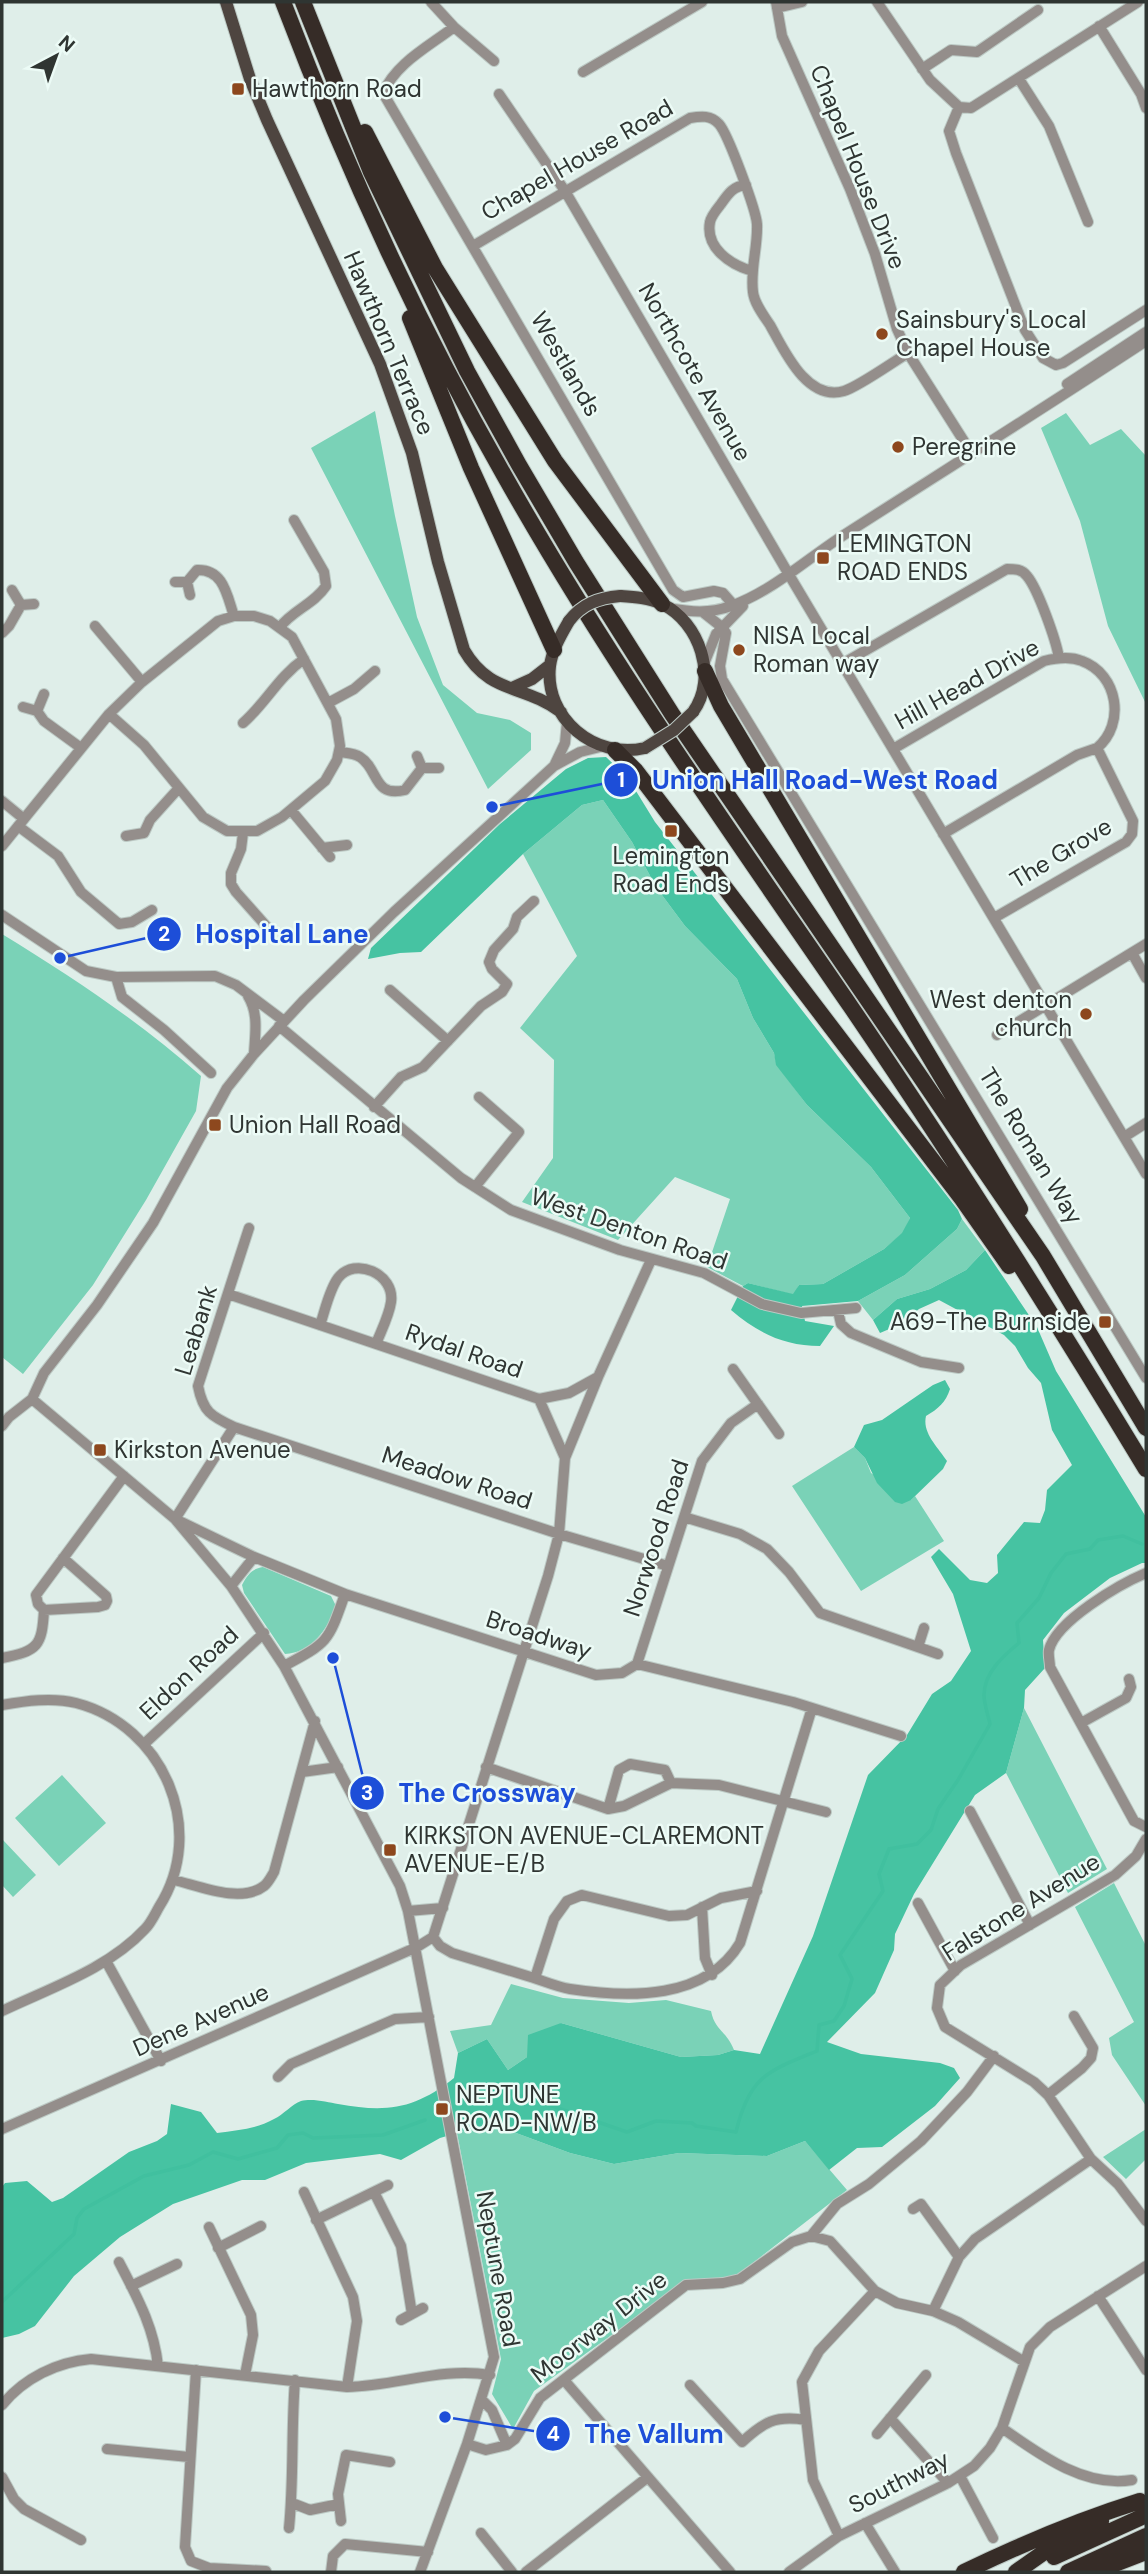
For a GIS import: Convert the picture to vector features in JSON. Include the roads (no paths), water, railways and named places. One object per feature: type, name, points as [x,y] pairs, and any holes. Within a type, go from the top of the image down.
[{"type":"highway","points":[[283,2],[471,468],[552,657]]},
{"type":"highway","points":[[303,2],[371,172],[437,310],[519,466],[672,714],[1043,1256],[1146,1428]]},
{"type":"highway","points":[[319,43],[435,268],[555,461],[665,606]]},
{"type":"highway","points":[[355,181],[451,379],[560,572],[659,728],[967,1179],[1146,1469]]},
{"type":"highway","points":[[704,668],[721,706],[1015,1198],[1043,1256]]},
{"type":"highway","points":[[609,748],[636,771],[962,1199],[1127,1438]]},
{"type":"highway","points":[[964,2572],[1089,2516],[1144,2505]]},
{"type":"highway","points":[[1018,2572],[1050,2548],[1144,2505]]},
{"type":"highway","points":[[1068,2572],[1146,2536]]},
{"type":"highway","points":[[1094,2572],[1146,2552]]},
{"type":"main road","name":"Hawthorn Terrace","points":[[226,2],[250,79],[267,120],[380,363],[412,453],[438,562],[464,650],[471,663],[489,680],[544,701],[564,717]]},
{"type":"main road","points":[[512,688],[532,679],[552,657],[569,621],[579,610],[593,601],[620,596],[649,599],[665,606],[696,638],[704,668],[702,692],[693,712],[674,730],[645,747],[609,748],[583,737],[564,717],[552,691],[552,657]]},
{"type":"street","points":[[431,2],[454,27],[494,61]]},
{"type":"street","points":[[583,72],[702,2]]},
{"type":"street","points":[[776,5],[802,2]]},
{"type":"street","points":[[881,3],[930,80],[960,107],[971,108],[1138,2]]},
{"type":"street","name":"Chapel House Drive","points":[[776,5],[782,36],[850,189],[875,254],[897,330],[908,354],[970,451]]},
{"type":"street","points":[[922,69],[951,50],[977,52],[1038,10]]},
{"type":"street","points":[[1099,26],[1141,94],[1146,108]]},
{"type":"street","name":"Westlands","points":[[454,27],[400,67],[389,79],[383,93],[673,590],[683,597],[719,592],[728,597],[736,608]]},
{"type":"street","points":[[1019,79],[1049,126],[1088,222]]},
{"type":"street","name":"Northcote Avenue","points":[[499,94],[565,191],[788,573],[1146,1174]]},
{"type":"street","points":[[960,107],[952,120],[950,131],[956,153],[1025,330],[1042,358],[1056,365],[1063,363],[1146,310]]},
{"type":"street","name":"Chapel House Road","points":[[472,246],[690,118],[706,116],[719,124],[754,204],[757,244],[752,271],[753,296],[792,365],[806,381],[815,386],[825,391],[843,392],[908,354]]},
{"type":"street","points":[[746,185],[731,190],[710,220],[709,235],[724,258],[736,266],[752,271]]},
{"type":"street","points":[[704,668],[712,641],[736,608],[1146,332]]},
{"type":"street","points":[[970,451],[1146,341]]},
{"type":"street","points":[[280,627],[290,614],[311,602],[326,586],[324,572],[294,520]]},
{"type":"street","points":[[842,664],[1007,569],[1019,569],[1028,576],[1055,637],[1059,658]]},
{"type":"street","points":[[190,595],[181,582],[197,570],[211,572],[218,576],[234,616]]},
{"type":"street","points":[[12,590],[21,605]]},
{"type":"street","points":[[21,605],[34,604]]},
{"type":"street","points":[[2,634],[21,605]]},
{"type":"street","points":[[665,606],[704,613],[736,608]]},
{"type":"street","points":[[704,613],[723,628]]},
{"type":"street","points":[[2,846],[109,714],[206,628],[234,616],[254,616],[270,621],[292,636],[328,703],[340,732],[339,752],[332,772],[325,780],[271,826],[243,833],[227,831],[203,817],[177,789],[144,745],[109,714]]},
{"type":"street","points":[[94,626],[142,682]]},
{"type":"street","name":"The Roman Way","points":[[723,628],[727,637],[720,666],[722,679],[1146,1378]]},
{"type":"street","name":"Hill Head Drive","points":[[893,749],[1044,661],[1059,658],[1082,661],[1098,671],[1109,684],[1115,702],[1115,720],[1110,735],[1097,748]]},
{"type":"street","points":[[243,723],[267,700],[274,687],[290,669],[304,660]]},
{"type":"street","points":[[328,703],[354,689],[375,671]]},
{"type":"street","points":[[37,711],[44,694]]},
{"type":"street","points":[[23,707],[37,711],[44,721],[81,748]]},
{"type":"street","points":[[554,766],[565,743],[564,717]]},
{"type":"street","points":[[2,1426],[32,1399],[44,1373],[97,1306],[153,1223],[228,1088],[254,1054],[304,1000],[394,912],[554,766],[580,752],[609,748]]},
{"type":"street","points":[[943,834],[1077,755],[1097,748]]},
{"type":"street","name":"The Grove","points":[[994,918],[1126,842],[1132,834],[1133,821],[1097,748]]},
{"type":"street","points":[[339,752],[360,757],[379,783],[390,791],[405,790],[422,768]]},
{"type":"street","points":[[417,756],[422,768]]},
{"type":"street","points":[[422,768],[439,768]]},
{"type":"street","points":[[126,836],[144,833],[150,820],[177,789]]},
{"type":"street","points":[[2,801],[58,856],[81,892],[119,924],[132,922],[152,909]]},
{"type":"street","points":[[291,810],[326,852],[347,845]]},
{"type":"street","points":[[243,833],[241,849],[231,873],[231,884],[267,927]]},
{"type":"street","points":[[374,1107],[401,1077],[423,1067],[481,1006],[502,992],[507,984],[492,969],[489,962],[494,950],[513,929],[517,917],[534,901]]},
{"type":"street","name":"West Denton Road","points":[[2,915],[86,971],[116,976],[215,976],[245,992],[374,1107],[475,1187],[511,1210],[620,1250],[704,1273],[762,1304],[801,1313],[856,1308]]},
{"type":"street","points":[[997,1035],[1146,944]]},
{"type":"street","points":[[1132,953],[1146,978]]},
{"type":"street","points":[[116,976],[122,997],[164,1030],[211,1073]]},
{"type":"street","points":[[390,990],[448,1041]]},
{"type":"street","points":[[245,992],[252,1003],[256,1019],[254,1054]]},
{"type":"street","points":[[475,1187],[519,1132],[479,1097]]},
{"type":"street","points":[[1124,1137],[1146,1123]]},
{"type":"street","name":"Leabank","points":[[234,1427],[214,1418],[202,1405],[198,1386],[249,1228]]},
{"type":"street","points":[[651,1259],[565,1458],[559,1534],[548,1576],[433,1937],[440,1946],[452,1952],[568,1989],[654,1993],[686,1986],[712,1975],[730,1959],[740,1942],[812,1708]]},
{"type":"street","name":"Rydal Road","points":[[320,1325],[337,1279],[347,1270],[361,1268],[382,1275],[390,1287],[391,1302],[376,1344]]},
{"type":"street","name":"Rydal Road","points":[[228,1294],[539,1399]]},
{"type":"street","points":[[838,1311],[841,1324],[852,1334],[920,1362],[959,1368]]},
{"type":"street","points":[[733,1369],[779,1434]]},
{"type":"street","points":[[565,1458],[539,1399],[569,1393],[598,1377]]},
{"type":"street","points":[[32,1399],[175,1519],[231,1586],[264,1633],[315,1721],[400,1886],[416,1947]]},
{"type":"street","name":"Norwood Road","points":[[637,1664],[702,1461],[731,1423],[758,1405]]},
{"type":"street","points":[[175,1519],[234,1427]]},
{"type":"street","name":"Meadow Road","points":[[234,1427],[559,1534],[668,1566]]},
{"type":"street","points":[[63,1558],[106,1596],[105,1605],[44,1609],[38,1604],[36,1595],[63,1558],[124,1476]]},
{"type":"street","points":[[684,1517],[740,1534],[767,1549],[789,1572],[820,1613],[938,1654]]},
{"type":"street","name":"Broadway","points":[[175,1519],[254,1557],[345,1594],[596,1675],[622,1673],[637,1664]]},
{"type":"street","points":[[231,1586],[254,1557]]},
{"type":"street","points":[[1146,1573],[1122,1584],[1083,1610],[1064,1628],[1049,1650],[1050,1667],[1134,1821],[1146,1827]]},
{"type":"street","points":[[284,1666],[317,1649],[331,1635],[345,1594]]},
{"type":"street","points":[[2,1658],[27,1654],[37,1646],[43,1634],[44,1609]]},
{"type":"street","points":[[918,1647],[924,1628]]},
{"type":"street","name":"Eldon Road","points":[[144,1744],[264,1633]]},
{"type":"street","points":[[637,1664],[812,1708],[901,1736]]},
{"type":"street","points":[[1081,1723],[1126,1698],[1131,1687],[1129,1679]]},
{"type":"street","points":[[2,1705],[49,1700],[76,1703],[116,1721],[144,1744],[162,1769],[174,1794],[181,1839],[174,1881],[146,1928],[106,1961],[2,2011]]},
{"type":"street","points":[[174,1881],[231,1893],[253,1892],[265,1885],[274,1872],[315,1721]]},
{"type":"street","points":[[608,1808],[620,1770],[630,1763],[666,1770],[671,1783]]},
{"type":"street","points":[[302,1772],[338,1766]]},
{"type":"street","points":[[486,1767],[608,1808],[624,1806],[671,1783],[719,1785],[826,1812]]},
{"type":"street","points":[[970,1811],[1030,1925]]},
{"type":"street","name":"Falstone Avenue","points":[[1146,1839],[1136,1856],[1115,1875],[955,1971],[940,1985],[936,2008],[945,2027],[1034,2082],[1048,2095],[1091,2159],[1118,2184],[1146,2221]]},
{"type":"street","points":[[535,1978],[554,1919],[567,1901],[582,1895],[668,1916],[687,1914],[721,1898],[757,1891]]},
{"type":"street","points":[[918,1903],[955,1971]]},
{"type":"street","points":[[702,1907],[705,1958],[712,1975]]},
{"type":"street","points":[[408,1911],[443,1908]]},
{"type":"street","name":"Dene Avenue","points":[[2,2129],[161,2061],[433,1937]]},
{"type":"street","name":"Neptune Road","points":[[2,2405],[18,2387],[30,2379],[78,2360],[91,2359],[347,2387],[372,2386],[456,2372],[490,2375],[494,2349],[416,1947]]},
{"type":"street","points":[[106,1961],[161,2061]]},
{"type":"street","points":[[1048,2095],[1091,2058],[1093,2048],[1074,2016]]},
{"type":"street","points":[[278,2077],[291,2064],[395,2019],[429,2017]]},
{"type":"street","points":[[994,2056],[967,2092],[921,2141],[869,2184],[837,2204],[811,2236],[830,2241],[875,2291],[897,2303],[933,2311],[958,2322],[1023,2361]]},
{"type":"street","points":[[933,2311],[959,2257],[975,2239],[1004,2216],[1091,2159]]},
{"type":"street","points":[[316,2220],[388,2185]]},
{"type":"street","points":[[304,2192],[353,2297],[357,2321],[347,2387]]},
{"type":"street","points":[[374,2192],[401,2246],[412,2314]]},
{"type":"street","points":[[913,2209],[921,2204],[959,2257]]},
{"type":"street","points":[[218,2248],[261,2226]]},
{"type":"street","points":[[209,2227],[251,2315],[253,2335],[245,2375]]},
{"type":"street","name":"Moorway Drive","points":[[507,2445],[515,2439],[540,2398],[686,2285],[723,2283],[740,2278],[792,2242],[811,2236]]},
{"type":"street","points":[[120,2262],[156,2341],[158,2366]]},
{"type":"street","points":[[131,2286],[177,2264]]},
{"type":"street","name":"Southway","points":[[789,2572],[839,2536],[948,2483],[974,2466],[990,2448],[1002,2428],[1030,2347],[1050,2327],[1146,2266]]},
{"type":"street","points":[[839,2536],[813,2480],[802,2382],[819,2351],[875,2291]]},
{"type":"street","points":[[1098,2296],[1146,2370]]},
{"type":"street","points":[[401,2320],[423,2308]]},
{"type":"street","points":[[196,2370],[185,2547],[191,2561],[209,2568],[265,2571]]},
{"type":"street","points":[[420,2572],[490,2375]]},
{"type":"street","points":[[877,2434],[926,2375]]},
{"type":"street","points":[[289,2528],[292,2503],[291,2424],[295,2380]]},
{"type":"street","points":[[564,2380],[730,2572]]},
{"type":"street","points":[[690,2385],[742,2442],[760,2425],[770,2421],[789,2417],[806,2420]]},
{"type":"street","points":[[690,2406],[701,2396]]},
{"type":"street","points":[[467,2444],[486,2450],[507,2445],[492,2410],[482,2400]]},
{"type":"street","points":[[891,2418],[948,2483]]},
{"type":"street","points":[[1002,2428],[1038,2453],[1066,2468],[1090,2477],[1116,2482],[1132,2480]]},
{"type":"street","points":[[107,2449],[189,2457]]},
{"type":"street","points":[[341,2521],[338,2494],[346,2455],[390,2462]]},
{"type":"street","points":[[960,2476],[993,2538]]},
{"type":"street","points":[[2,2477],[14,2499],[24,2508],[81,2540]]},
{"type":"street","points":[[526,2572],[648,2477]]},
{"type":"street","points":[[292,2503],[310,2510],[339,2504]]},
{"type":"street","points":[[865,2523],[895,2572]]},
{"type":"street","points":[[481,2533],[512,2572]]},
{"type":"street","points":[[331,2572],[333,2556],[345,2544],[428,2552]]},
{"type":"waterway","points":[[473,2085],[532,2099],[627,2132],[656,2121],[692,2123],[696,2126],[736,2132],[741,2113],[754,2087],[773,2071],[817,2051],[819,2025],[834,2021],[844,2006],[852,1979],[840,1955],[883,1891],[879,1874],[889,1849],[917,1844],[931,1830],[938,1809],[990,1724],[984,1698],[987,1679],[1001,1659],[1019,1643],[1017,1623],[1039,1598],[1051,1573],[1066,1554],[1090,1549],[1098,1540],[1123,1536],[1142,1544]]},
{"type":"waterway","points":[[2,2302],[74,2234],[77,2218],[84,2209],[144,2176],[189,2165],[213,2152],[238,2159],[277,2148],[288,2135],[303,2133],[313,2138],[383,2135],[425,2120]]},
{"type":"place","name":"Hawthorn Road","points":[[238,89]]},
{"type":"place","name":"Sainsbury's Local Chapel House","points":[[882,334]]},
{"type":"place","name":"Peregrine","points":[[898,447]]},
{"type":"place","name":"LEMINGTON ROAD ENDS","points":[[823,558]]},
{"type":"place","name":"NISA Local Roman way","points":[[739,650]]},
{"type":"place","name":"Union Hall Road-West Road","points":[[492,807]]},
{"type":"place","name":"Lemington Road Ends","points":[[671,831]]},
{"type":"place","name":"Hospital Lane","points":[[60,958]]},
{"type":"place","name":"West denton church","points":[[1086,1014]]},
{"type":"place","name":"Union Hall Road","points":[[215,1125]]},
{"type":"place","name":"A69-The Burnside","points":[[1105,1322]]},
{"type":"place","name":"Kirkston Avenue","points":[[100,1450]]},
{"type":"place","name":"The Crossway","points":[[333,1658]]},
{"type":"place","name":"KIRKSTON AVENUE-CLAREMONT AVENUE-E/B","points":[[390,1850]]},
{"type":"place","name":"NEPTUNE ROAD-NW/B","points":[[442,2109]]},
{"type":"place","name":"The Vallum","points":[[445,2417]]}]
